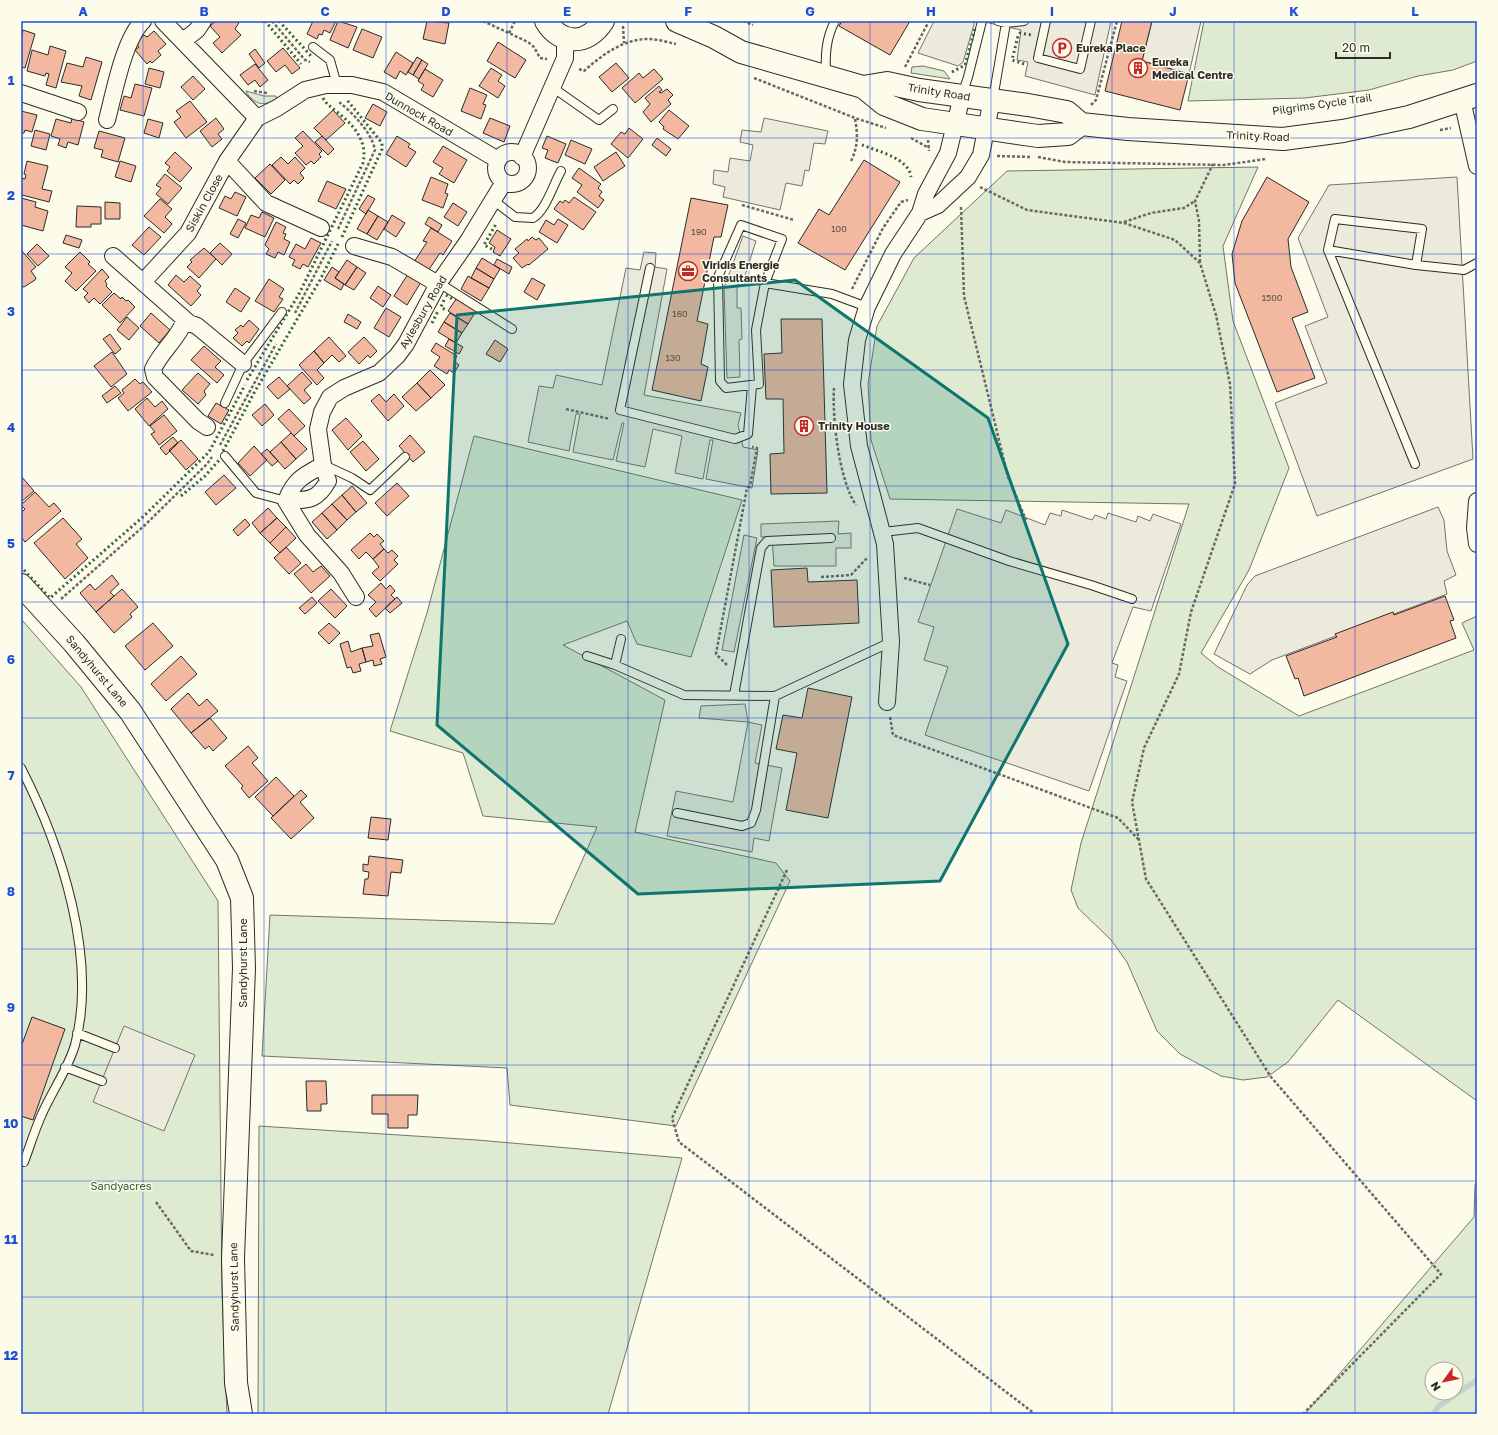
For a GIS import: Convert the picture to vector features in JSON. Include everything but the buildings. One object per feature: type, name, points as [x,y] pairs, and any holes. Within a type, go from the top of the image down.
[{"type":"main road","points":[[546,21],[550,28],[565,38],[583,38],[592,34],[603,21]]},
{"type":"main road","name":"Trinity Road","points":[[677,21],[714,37],[741,52],[826,75],[863,87],[884,104],[922,119],[1038,136],[1068,134],[1084,116]]},
{"type":"main road","name":"Trinity Road","points":[[863,87],[887,83],[962,96],[992,99],[1068,112],[1128,130],[1283,139],[1344,131],[1409,118],[1470,97]]},
{"type":"main road","name":"Sandyhurst Lane","points":[[21,585],[104,678],[149,738],[227,860],[242,898],[244,968],[233,1258],[236,1383],[241,1414]]},
{"type":"street","points":[[107,120],[130,39],[143,21]]},
{"type":"street","points":[[163,21],[257,118]]},
{"type":"street","points":[[183,41],[197,30],[203,21]]},
{"type":"street","points":[[522,156],[563,62],[565,38]]},
{"type":"street","name":"Dunnock Road","points":[[257,118],[305,90],[332,85],[352,85],[383,92],[498,160]]},
{"type":"street","points":[[21,93],[78,112]]},
{"type":"street","points":[[888,702],[891,642],[886,551],[883,532],[859,446],[852,384],[857,340],[867,307],[893,254],[920,212],[926,194],[948,153],[962,96]]},
{"type":"street","points":[[1470,97],[1477,166]]},
{"type":"street","points":[[920,212],[938,205],[968,177],[981,155],[992,99]]},
{"type":"street","name":"Siskin Close","points":[[143,282],[188,233],[227,161],[257,118]]},
{"type":"street","points":[[514,153],[522,156],[527,165],[528,171],[523,179],[514,184],[504,182],[500,179],[496,170],[498,160],[505,154],[514,153]]},
{"type":"street","points":[[227,161],[266,203],[320,228]]},
{"type":"street","name":"Aylesbury Road","points":[[286,501],[305,500],[321,494],[328,481],[323,465],[318,429],[322,412],[330,397],[344,388],[379,373],[397,356],[406,344],[438,284],[504,182]]},
{"type":"street","points":[[354,246],[392,257],[438,284]]},
{"type":"street","points":[[113,256],[185,320],[197,326],[243,364]]},
{"type":"street","points":[[185,320],[180,333],[149,366],[153,369],[155,377],[198,421],[207,427]]},
{"type":"street","points":[[323,465],[304,475],[291,488],[286,501],[307,535],[341,573],[356,597]]},
{"type":"street","points":[[1477,501],[1475,528],[1477,544]]},
{"type":"lane","points":[[826,75],[825,55],[829,32],[835,21]]},
{"type":"lane","points":[[962,96],[982,21]]},
{"type":"lane","points":[[992,99],[1002,22],[1024,21]]},
{"type":"lane","points":[[1046,21],[1038,58],[1080,69],[1091,21]]},
{"type":"lane","points":[[313,47],[330,60],[332,85]]},
{"type":"lane","points":[[552,87],[599,120],[613,109]]},
{"type":"lane","points":[[493,200],[515,217],[533,218],[540,214],[547,196],[561,171]]},
{"type":"lane","points":[[1415,464],[1328,250],[1335,219],[1422,230],[1416,265]]},
{"type":"lane","points":[[741,225],[782,239],[765,283],[756,330],[759,384],[726,388],[720,381],[718,277],[741,225]]},
{"type":"lane","points":[[1328,250],[1416,265],[1464,270],[1477,263]]},
{"type":"lane","points":[[650,268],[620,410],[735,438],[748,434],[752,386]]},
{"type":"lane","points":[[765,283],[832,294],[867,307]]},
{"type":"lane","points":[[438,284],[512,329]]},
{"type":"lane","points":[[225,403],[243,364],[282,312]]},
{"type":"lane","points":[[225,456],[256,493],[286,501]]},
{"type":"lane","points":[[323,465],[352,478],[370,490],[405,458]]},
{"type":"lane","points":[[883,532],[918,528],[1009,561],[1091,585],[1132,599]]},
{"type":"lane","points":[[734,695],[761,548],[767,541],[831,538]]},
{"type":"lane","points":[[615,664],[621,639]]},
{"type":"lane","points":[[587,656],[615,664],[684,695],[775,696],[891,642]]},
{"type":"lane","points":[[677,813],[742,826],[751,823],[756,810],[775,696]]},
{"type":"lane","points":[[21,768],[36,797],[55,846],[70,896],[81,963],[82,1008],[74,1046],[66,1067],[41,1114],[24,1162]]},
{"type":"lane","points":[[77,1033],[115,1048]]},
{"type":"lane","points":[[66,1067],[102,1081]]},
{"type":"path","points":[[272,21],[305,60],[321,68],[332,85],[331,96],[347,109],[374,142],[375,150],[337,231]]},
{"type":"path","points":[[483,21],[534,47],[540,58],[563,62],[584,71],[594,62],[624,43],[648,39],[682,45]]},
{"type":"path","points":[[509,33],[514,21]]},
{"type":"path","points":[[622,21],[624,43]]},
{"type":"path","points":[[743,21],[753,25]]},
{"type":"path","points":[[904,70],[929,21]]},
{"type":"path","points":[[1084,116],[1096,100],[1117,21]]},
{"type":"path","points":[[760,81],[855,118],[891,130]]},
{"type":"path","points":[[851,162],[855,154],[859,135],[855,118]]},
{"type":"path","points":[[905,134],[929,148]]},
{"type":"path","points":[[1124,222],[1151,214],[1184,208],[1195,201],[1212,164]]},
{"type":"path","points":[[979,186],[1027,210],[1124,222],[1175,240],[1200,263]]},
{"type":"path","points":[[849,300],[853,286],[882,228],[901,202],[908,200]]},
{"type":"path","points":[[1195,201],[1199,221],[1200,263],[1216,315],[1230,384],[1235,484],[1191,612],[1179,674],[1144,748],[1132,802],[1146,879],[1271,1077],[1441,1274],[1303,1414]]},
{"type":"path","points":[[742,205],[794,220]]},
{"type":"path","points":[[961,206],[964,296],[1008,477],[1026,520]]},
{"type":"path","points":[[292,318],[334,238]]},
{"type":"path","points":[[217,450],[276,344]]},
{"type":"path","points":[[46,612],[145,525],[208,464],[214,454]]},
{"type":"path","points":[[739,668],[730,668],[716,654],[747,488]]},
{"type":"path","points":[[821,577],[851,575],[869,556],[886,551]]},
{"type":"path","points":[[888,575],[930,585]]},
{"type":"path","points":[[888,702],[893,735],[1118,818],[1139,840]]},
{"type":"path","points":[[787,870],[672,1118],[679,1142],[1035,1414]]},
{"type":"path","points":[[156,1202],[192,1251],[233,1258]]},
{"type":"highlighted area","points":[[795,280],[988,418],[1068,644],[940,881],[638,894],[437,725],[457,315]]},
{"type":"green space","points":[[1204,21],[1477,21],[1477,61],[1453,70],[1418,76],[1369,90],[1305,98],[1188,101]]},
{"type":"green space","points":[[923,66],[944,71],[950,79],[911,73],[912,67]]},
{"type":"green space","points":[[246,91],[264,96],[276,96],[277,98],[270,102],[261,104],[251,98]]},
{"type":"green space","points":[[1258,167],[1223,246],[1233,321],[1289,468],[1249,570],[1201,653],[1218,667],[1299,716],[1474,650],[1462,623],[1477,616],[1477,1101],[1338,1000],[1288,1062],[1267,1077],[1243,1080],[1221,1076],[1180,1054],[1157,1031],[1127,962],[1111,940],[1078,908],[1071,890],[1081,843],[1189,504],[890,499],[871,440],[868,384],[877,326],[914,258],[1007,171]]},
{"type":"green space","points":[[474,436],[742,500],[691,657],[637,644],[627,621],[563,645],[665,700],[635,832],[776,863],[790,881],[676,1126],[510,1105],[507,1068],[262,1056],[270,915],[554,924],[597,827],[483,816],[463,753],[390,731],[427,613]]},
{"type":"green space","name":"Sandyacres","points":[[21,619],[81,687],[218,901],[222,1291],[227,1414],[21,1414]]},
{"type":"green space","points":[[259,1126],[477,1140],[682,1158],[608,1414],[258,1414]]},
{"type":"green space","points":[[1477,1181],[1477,1414],[1305,1414],[1474,1217],[1475,1185]]},
{"type":"shaded area","points":[[934,21],[975,21],[963,62],[958,66],[918,53]]},
{"type":"shaded area","name":"Eureka Place","points":[[980,21],[1111,21],[1095,95],[1025,76],[1028,62],[1017,60],[1021,30]]},
{"type":"shaded area","points":[[1152,21],[1201,21],[1189,74],[1142,61]]},
{"type":"shaded area","points":[[764,118],[828,131],[825,144],[814,143],[809,171],[805,170],[802,186],[786,183],[780,210],[723,197],[725,187],[713,184],[714,170],[728,172],[730,158],[750,161],[753,145],[740,142],[742,130],[761,132]]},
{"type":"shaded area","points":[[1457,177],[1473,459],[1317,516],[1275,403],[1327,383],[1305,326],[1328,317],[1298,238],[1329,185]]},
{"type":"shaded area","points":[[743,236],[756,241],[744,279],[740,278],[737,288],[737,308],[741,308],[742,339],[739,340],[740,377],[727,378],[724,288]]},
{"type":"shaded area","points":[[644,252],[656,253],[655,267],[667,269],[644,395],[741,413],[738,425],[743,447],[758,450],[752,488],[706,479],[713,440],[710,440],[703,479],[675,473],[682,436],[653,429],[645,467],[616,461],[624,423],[622,423],[613,460],[573,452],[580,414],[576,414],[569,451],[528,442],[539,386],[553,388],[556,375],[602,385],[626,268],[640,270]]},
{"type":"shaded area","points":[[1438,507],[1444,520],[1447,551],[1456,575],[1444,581],[1447,594],[1272,660],[1250,674],[1214,654],[1247,585],[1255,576]]},
{"type":"shaded area","points":[[957,509],[1001,523],[1006,510],[1045,525],[1050,513],[1061,516],[1062,510],[1092,520],[1095,515],[1106,519],[1108,513],[1136,522],[1138,516],[1150,521],[1153,514],[1181,524],[1151,611],[1133,607],[1112,663],[1118,665],[1115,677],[1127,681],[1089,791],[925,735],[948,667],[924,660],[934,627],[918,622]]},
{"type":"shaded area","points":[[839,521],[838,534],[851,533],[851,548],[836,548],[836,566],[774,566],[772,537],[761,537],[761,524]]},
{"type":"shaded area","points":[[744,535],[757,538],[734,652],[722,650]]},
{"type":"shaded area","points":[[745,704],[748,722],[699,718],[701,706]]},
{"type":"shaded area","points":[[748,722],[762,725],[755,763],[782,768],[769,841],[754,838],[752,852],[667,836],[676,791],[733,802]]},
{"type":"shaded area","points":[[124,1026],[195,1055],[164,1131],[93,1102]]},
{"type":"waterway","points":[[1433,1414],[1439,1406],[1477,1380]]},
{"type":"hedge","points":[[265,21],[301,64]]},
{"type":"hedge","points":[[279,21],[312,57]]},
{"type":"hedge","points":[[952,72],[965,65],[975,28]]},
{"type":"hedge","points":[[1024,64],[1012,60],[1018,36],[1020,33],[1032,35]]},
{"type":"hedge","points":[[247,380],[299,294],[363,163],[363,147],[358,134],[353,127],[323,98]]},
{"type":"hedge","points":[[342,237],[382,149],[382,143],[347,100]]},
{"type":"hedge","points":[[862,145],[899,160],[909,170],[911,177]]},
{"type":"hedge","points":[[492,249],[484,245],[496,224]]},
{"type":"hedge","points":[[223,451],[254,393],[320,280],[339,242]]},
{"type":"hedge","points":[[446,295],[454,300]]},
{"type":"hedge","points":[[444,300],[441,307],[447,311]]},
{"type":"hedge","points":[[432,323],[438,311]]},
{"type":"hedge","points":[[24,570],[50,598],[144,516],[209,452],[245,385]]},
{"type":"hedge","points":[[181,496],[205,476],[220,459]]},
{"type":"place","name":"Eureka Place","points":[[1062,48]]},
{"type":"place","name":"Eureka Medical Centre","points":[[1138,68]]},
{"type":"place","name":"Viridis Energie Consultants","points":[[688,271]]},
{"type":"place","name":"Trinity House","points":[[804,426]]}]
